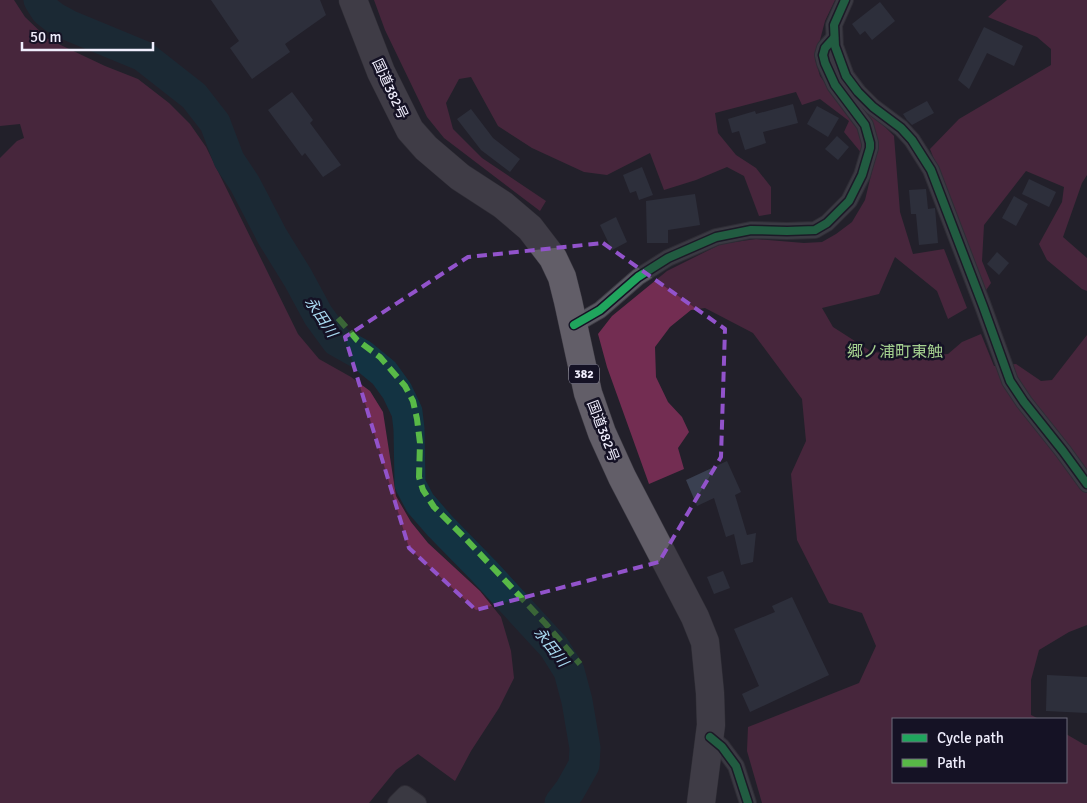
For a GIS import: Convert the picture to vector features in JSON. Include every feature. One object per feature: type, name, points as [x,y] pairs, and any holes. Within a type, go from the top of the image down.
[{"type":"highway","name":"国道382号","points":[[353,0],[381,72],[410,130],[426,148],[460,177],[503,205],[530,228],[553,258],[562,277],[588,393],[602,433],[622,477],[696,617],[705,642],[711,725],[701,803]]},
{"type":"street","points":[[845,0],[834,25],[834,38],[846,76],[873,107],[902,128],[912,140],[930,170],[984,306],[1010,381],[1087,484]]},
{"type":"street","points":[[574,326],[600,310],[638,277],[668,258],[716,237],[751,230],[815,230],[827,223],[849,201],[862,175],[870,143],[865,125],[835,85],[825,63],[823,55],[825,48],[834,38]]},
{"type":"street","points":[[710,737],[722,747],[736,766],[748,803]]},
{"type":"street","points":[[396,803],[405,794],[418,803]]},
{"type":"highlighted area","points":[[603,243],[725,329],[721,457],[659,562],[476,610],[409,548],[345,337],[468,257]]},
{"type":"shaded area","points":[[0,0],[14,0],[25,17],[48,39],[105,66],[138,79],[169,103],[190,124],[206,147],[298,334],[319,359],[351,377],[370,391],[383,412],[396,496],[411,522],[428,543],[480,591],[501,617],[511,651],[514,678],[499,708],[471,751],[455,781],[418,754],[396,770],[369,803],[0,803],[0,158],[17,141],[24,138],[20,124],[0,126]]},
{"type":"shaded area","points":[[374,0],[835,0],[825,21],[815,59],[820,76],[837,100],[853,95],[894,136],[900,212],[913,254],[944,249],[967,308],[948,319],[937,291],[895,257],[879,294],[822,308],[833,327],[872,352],[924,356],[948,354],[962,342],[981,334],[994,366],[1016,364],[1041,381],[1052,380],[1087,335],[1087,625],[1069,632],[1039,650],[1031,680],[1031,715],[1037,718],[892,718],[892,783],[1067,783],[1067,735],[1087,745],[1087,803],[762,803],[747,751],[748,727],[859,683],[876,646],[862,613],[829,603],[797,540],[791,474],[806,441],[802,399],[753,333],[705,308],[691,310],[670,327],[655,347],[656,377],[668,402],[682,417],[689,432],[678,448],[684,469],[649,484],[607,367],[598,334],[612,316],[667,271],[721,244],[756,239],[804,243],[822,242],[852,222],[865,200],[873,167],[844,132],[849,121],[820,99],[802,105],[796,92],[715,113],[718,133],[736,155],[756,168],[771,187],[771,214],[759,216],[744,176],[727,167],[696,180],[664,190],[650,153],[607,175],[584,172],[532,148],[498,126],[471,77],[459,79],[446,103],[453,129],[482,158],[546,201],[540,211],[444,138],[427,117],[385,30]]},
{"type":"shaded area","points":[[1007,0],[1087,0],[1087,175],[1082,183],[1063,237],[1087,258],[1087,291],[1047,260],[1039,244],[1062,202],[1064,187],[1026,171],[984,225],[982,261],[991,283],[984,293],[930,149],[959,119],[1051,65],[1051,49],[1037,37],[988,17]]},
{"type":"building","points":[[211,0],[320,0],[326,15],[285,44],[290,52],[252,79],[230,48],[239,41]]},
{"type":"building","points":[[880,2],[895,21],[872,40],[865,31],[860,35],[852,24]]},
{"type":"building","points":[[984,27],[1023,46],[1014,66],[987,53],[969,89],[958,80]]},
{"type":"building","points":[[292,92],[313,120],[310,123],[341,165],[323,177],[305,153],[302,156],[268,110]]},
{"type":"building","points":[[927,101],[934,113],[912,125],[903,114]]},
{"type":"building","points":[[793,104],[798,123],[763,132],[766,143],[745,150],[739,131],[732,133],[728,119],[755,111],[756,114]]},
{"type":"building","points":[[817,106],[839,118],[828,137],[807,124]]},
{"type":"building","points":[[471,109],[493,138],[520,159],[510,172],[481,150],[457,119]]},
{"type":"building","points":[[837,136],[849,147],[838,160],[825,149]]},
{"type":"building","points":[[642,167],[653,195],[639,200],[636,191],[630,193],[623,175]]},
{"type":"building","points":[[1029,179],[1056,192],[1049,207],[1022,194]]},
{"type":"building","points":[[926,189],[928,209],[935,208],[938,243],[919,245],[916,214],[911,214],[909,190]]},
{"type":"building","points":[[695,194],[700,225],[668,230],[668,243],[647,243],[646,201]]},
{"type":"building","points":[[1014,196],[1028,204],[1016,226],[1002,218]]},
{"type":"building","points":[[616,217],[627,242],[612,250],[600,225]]},
{"type":"building","points":[[997,252],[1009,263],[999,275],[987,264]]},
{"type":"building","points":[[727,461],[741,492],[735,495],[747,535],[756,533],[753,562],[741,565],[734,534],[726,537],[714,498],[697,506],[686,480]]},
{"type":"building","points":[[723,571],[730,588],[714,594],[707,577]]},
{"type":"building","points":[[792,597],[829,675],[750,712],[742,694],[759,686],[734,629],[775,612],[772,606]]},
{"type":"building","points":[[1047,675],[1087,677],[1087,713],[1046,711]]},
{"type":"waterway","name":"永田川","points":[[39,0],[46,11],[55,18],[143,56],[194,96],[215,123],[229,160],[245,184],[272,236],[318,315],[337,341],[362,355],[384,373],[397,391],[407,412],[410,484],[420,503],[554,647],[569,671],[577,701],[585,748],[584,765],[570,790],[560,803]]},
{"type":"marked path","points":[[338,318],[357,340],[380,357],[405,386],[413,401],[420,443],[419,477],[423,490],[434,507],[545,623],[580,664]]},
{"type":"cycle path","points":[[845,0],[834,25],[835,46],[846,76],[873,107],[901,128],[912,140],[931,170],[1010,381],[1087,484]]},
{"type":"cycle path","points":[[574,325],[600,310],[638,277],[668,258],[716,237],[751,230],[815,230],[827,223],[849,201],[862,175],[870,143],[865,125],[835,85],[825,63],[823,55],[825,48],[834,38]]},
{"type":"cycle path","points":[[710,737],[722,747],[736,766],[748,803]]},
{"type":"district","name":"郷ノ浦町東触","points":[[895,352]]}]
